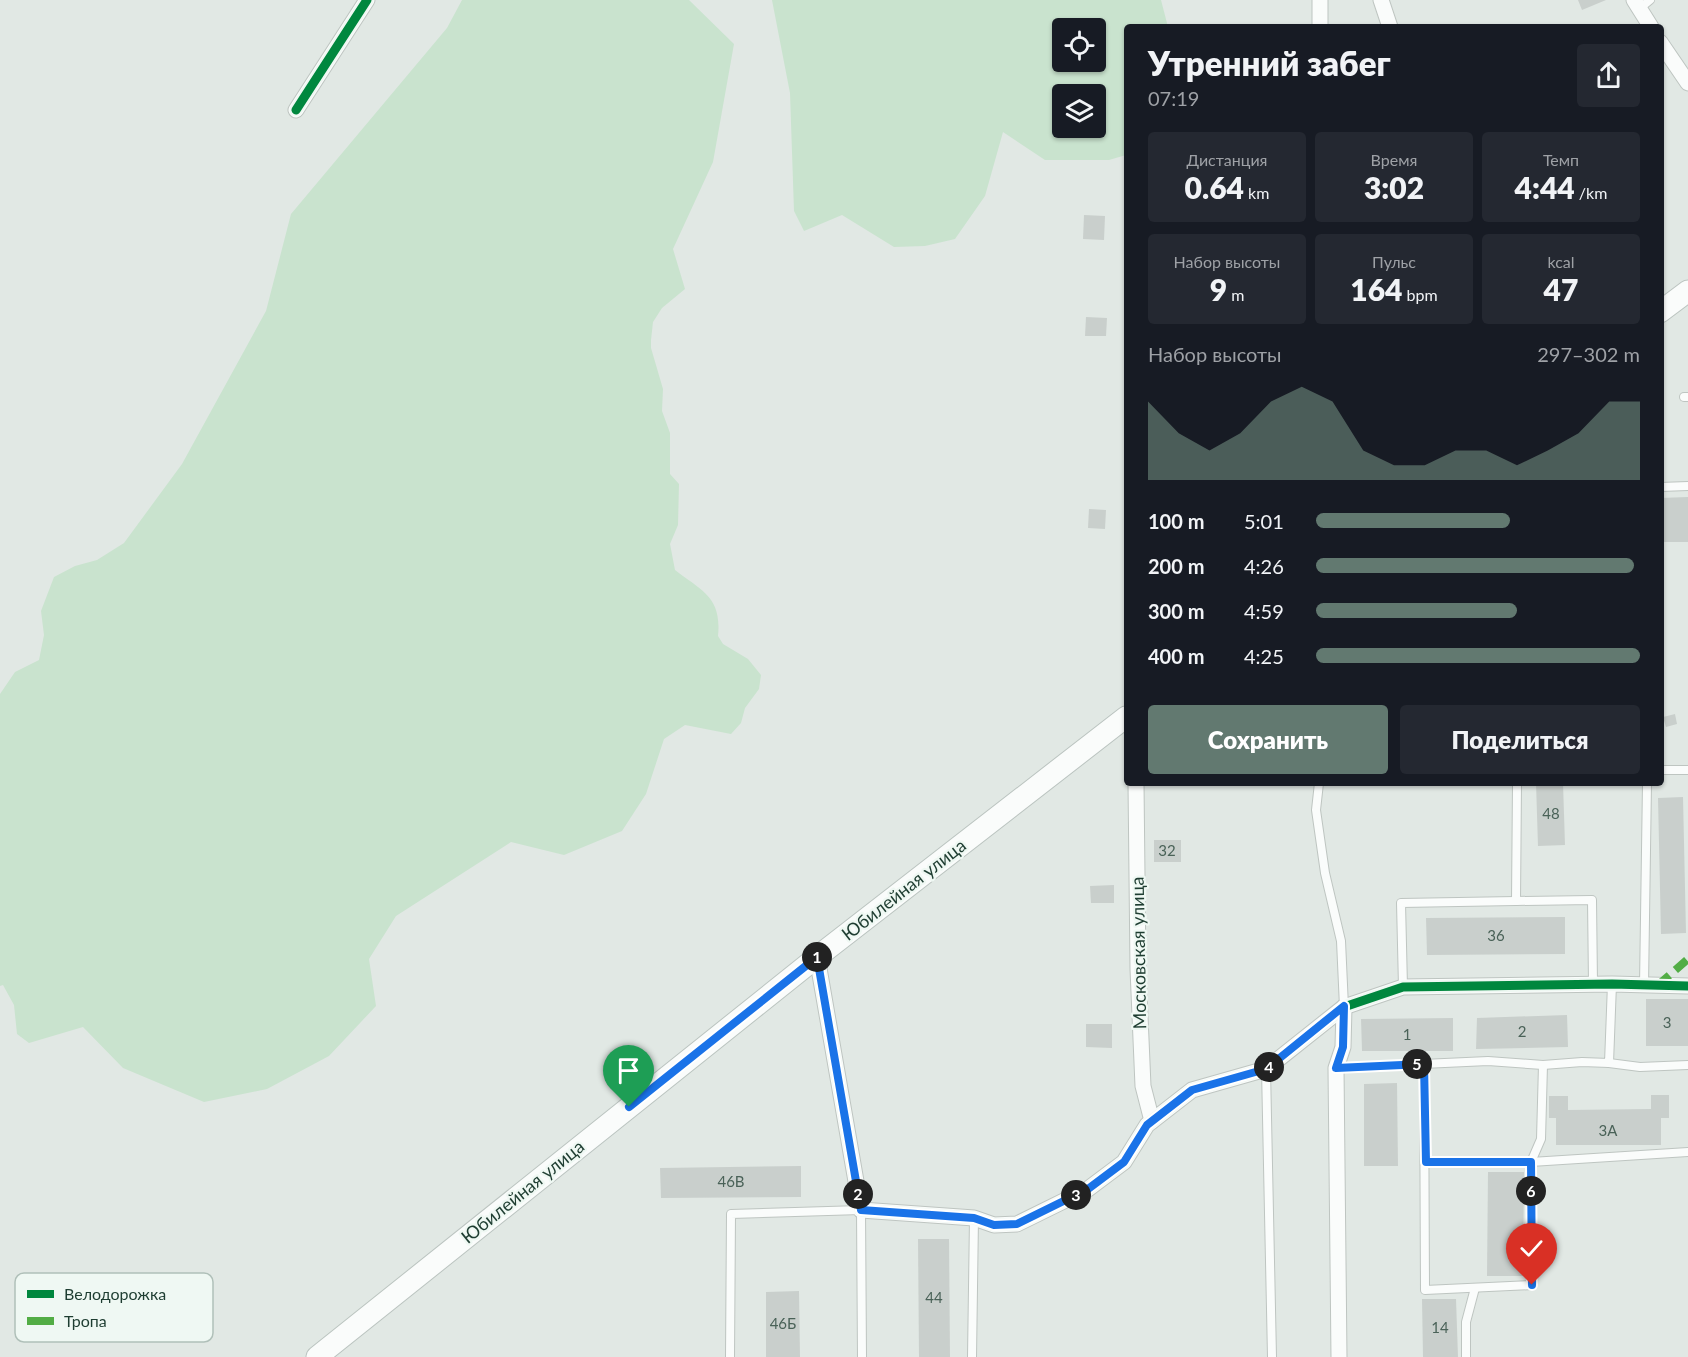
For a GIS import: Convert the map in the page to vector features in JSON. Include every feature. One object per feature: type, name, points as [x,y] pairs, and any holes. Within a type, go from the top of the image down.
[{"type":"main road","points":[[1664,310],[1686,297]]},
{"type":"main road","name":"Юбилейная улица","points":[[317,1357],[817,957],[1124,719]]},
{"type":"street","points":[[296,110],[367,0]]},
{"type":"street","points":[[1320,0],[1320,24]]},
{"type":"street","points":[[1381,0],[1389,24]]},
{"type":"street","points":[[1641,3],[1650,24]]},
{"type":"street","points":[[1664,48],[1688,83]]},
{"type":"street","name":"Московская улица","points":[[1136,786],[1138,969],[1143,1086],[1152,1121]]},
{"type":"street","points":[[817,957],[861,1210],[974,1218],[994,1225],[1017,1224],[1088,1189],[1124,1162],[1147,1125],[1192,1090],[1266,1069],[1344,1006],[1403,987],[1593,984],[1688,986]]},
{"type":"street","points":[[1338,1357],[1336,1068],[1343,1047],[1344,1006]]},
{"type":"lane","points":[[1664,487],[1688,486]]},
{"type":"lane","points":[[1664,770],[1688,770]]},
{"type":"lane","points":[[1318,786],[1316,810],[1325,873],[1341,941],[1344,1006]]},
{"type":"lane","points":[[1516,901],[1517,786]]},
{"type":"lane","points":[[1644,985],[1647,786]]},
{"type":"lane","points":[[1403,987],[1401,903],[1516,901],[1592,900],[1593,984]]},
{"type":"lane","points":[[1610,1063],[1612,984]]},
{"type":"lane","points":[[1336,1068],[1488,1061],[1543,1065],[1582,1062],[1610,1063],[1640,1067],[1688,1065]]},
{"type":"lane","points":[[1424,1064],[1425,1290],[1532,1285],[1531,1162],[1542,1139],[1543,1065]]},
{"type":"lane","points":[[1266,1069],[1272,1357]]},
{"type":"lane","points":[[1426,1162],[1531,1162],[1688,1152]]},
{"type":"lane","points":[[730,1357],[730,1214],[861,1210],[862,1357]]},
{"type":"lane","points":[[972,1357],[974,1218]]},
{"type":"lane","points":[[1466,1357],[1466,1322],[1475,1288]]},
{"type":"green space","points":[[462,0],[689,0],[734,44],[713,162],[673,249],[685,289],[662,308],[653,322],[651,348],[663,389],[662,411],[670,433],[670,474],[679,484],[678,525],[670,544],[675,570],[708,596],[717,612],[718,636],[723,644],[748,659],[761,675],[759,689],[745,708],[741,723],[731,734],[685,725],[664,739],[646,794],[622,831],[564,855],[511,842],[396,916],[369,959],[376,1006],[329,1056],[267,1089],[204,1102],[123,1068],[83,1027],[29,1043],[17,1034],[14,1005],[3,985],[0,986],[0,694],[15,672],[39,660],[44,635],[41,611],[54,577],[75,566],[97,560],[124,543],[182,464],[266,311],[291,214],[447,28]]},
{"type":"green space","points":[[772,0],[1161,0],[1167,24],[1124,24],[1124,156],[1109,160],[1045,160],[1003,132],[985,196],[955,239],[925,246],[894,247],[842,215],[804,231],[794,211],[790,93]]},
{"type":"building","points":[[1578,0],[1606,0],[1582,10]]},
{"type":"building","points":[[1084,215],[1105,216],[1104,240],[1083,239]]},
{"type":"building","points":[[1086,317],[1107,318],[1106,336],[1085,336]]},
{"type":"building","points":[[1688,497],[1688,542],[1664,542],[1664,498]]},
{"type":"building","points":[[1089,509],[1106,510],[1105,529],[1088,528]]},
{"type":"building","points":[[1675,714],[1677,724],[1666,727],[1664,717]]},
{"type":"building","points":[[1536,786],[1563,786],[1565,845],[1538,846]]},
{"type":"building","points":[[1683,797],[1686,933],[1661,934],[1658,798]]},
{"type":"building","points":[[1154,840],[1181,840],[1181,862],[1154,862]]},
{"type":"building","points":[[1114,885],[1114,903],[1091,903],[1090,886]]},
{"type":"building","points":[[1565,917],[1565,954],[1427,955],[1426,918]]},
{"type":"building","points":[[1646,999],[1688,999],[1688,1046],[1646,1046]]},
{"type":"building","points":[[1567,1015],[1568,1047],[1476,1049],[1477,1018]]},
{"type":"building","points":[[1453,1018],[1453,1051],[1362,1051],[1361,1019]]},
{"type":"building","points":[[1086,1024],[1112,1024],[1112,1048],[1086,1047]]},
{"type":"building","points":[[1397,1083],[1398,1166],[1364,1166],[1364,1084]]},
{"type":"building","points":[[1651,1095],[1669,1095],[1669,1118],[1661,1118],[1661,1145],[1556,1145],[1556,1118],[1549,1118],[1549,1096],[1568,1096],[1568,1110],[1651,1109]]},
{"type":"building","points":[[801,1166],[801,1197],[661,1198],[660,1168]]},
{"type":"building","points":[[1488,1172],[1524,1172],[1523,1276],[1487,1276]]},
{"type":"building","points":[[918,1239],[949,1239],[950,1357],[919,1357]]},
{"type":"building","points":[[799,1291],[800,1357],[766,1357],[766,1292]]},
{"type":"building","points":[[1422,1299],[1456,1299],[1458,1357],[1423,1357]]},
{"type":"marked path","points":[[1658,985],[1688,959]]},
{"type":"cycle path","points":[[296,110],[367,0]]},
{"type":"cycle path","points":[[817,957],[861,1210],[974,1218],[994,1225],[1017,1224],[1088,1189],[1124,1162],[1147,1125],[1192,1090],[1266,1069],[1344,1007],[1403,987],[1612,984],[1688,986]]},
{"type":"route","points":[[629,1107],[817,957],[861,1210],[974,1218],[994,1225],[1017,1224],[1088,1189],[1124,1162],[1147,1125],[1192,1090],[1266,1069],[1344,1006],[1343,1047],[1336,1068],[1424,1064],[1426,1162],[1531,1162],[1532,1285]]}]
